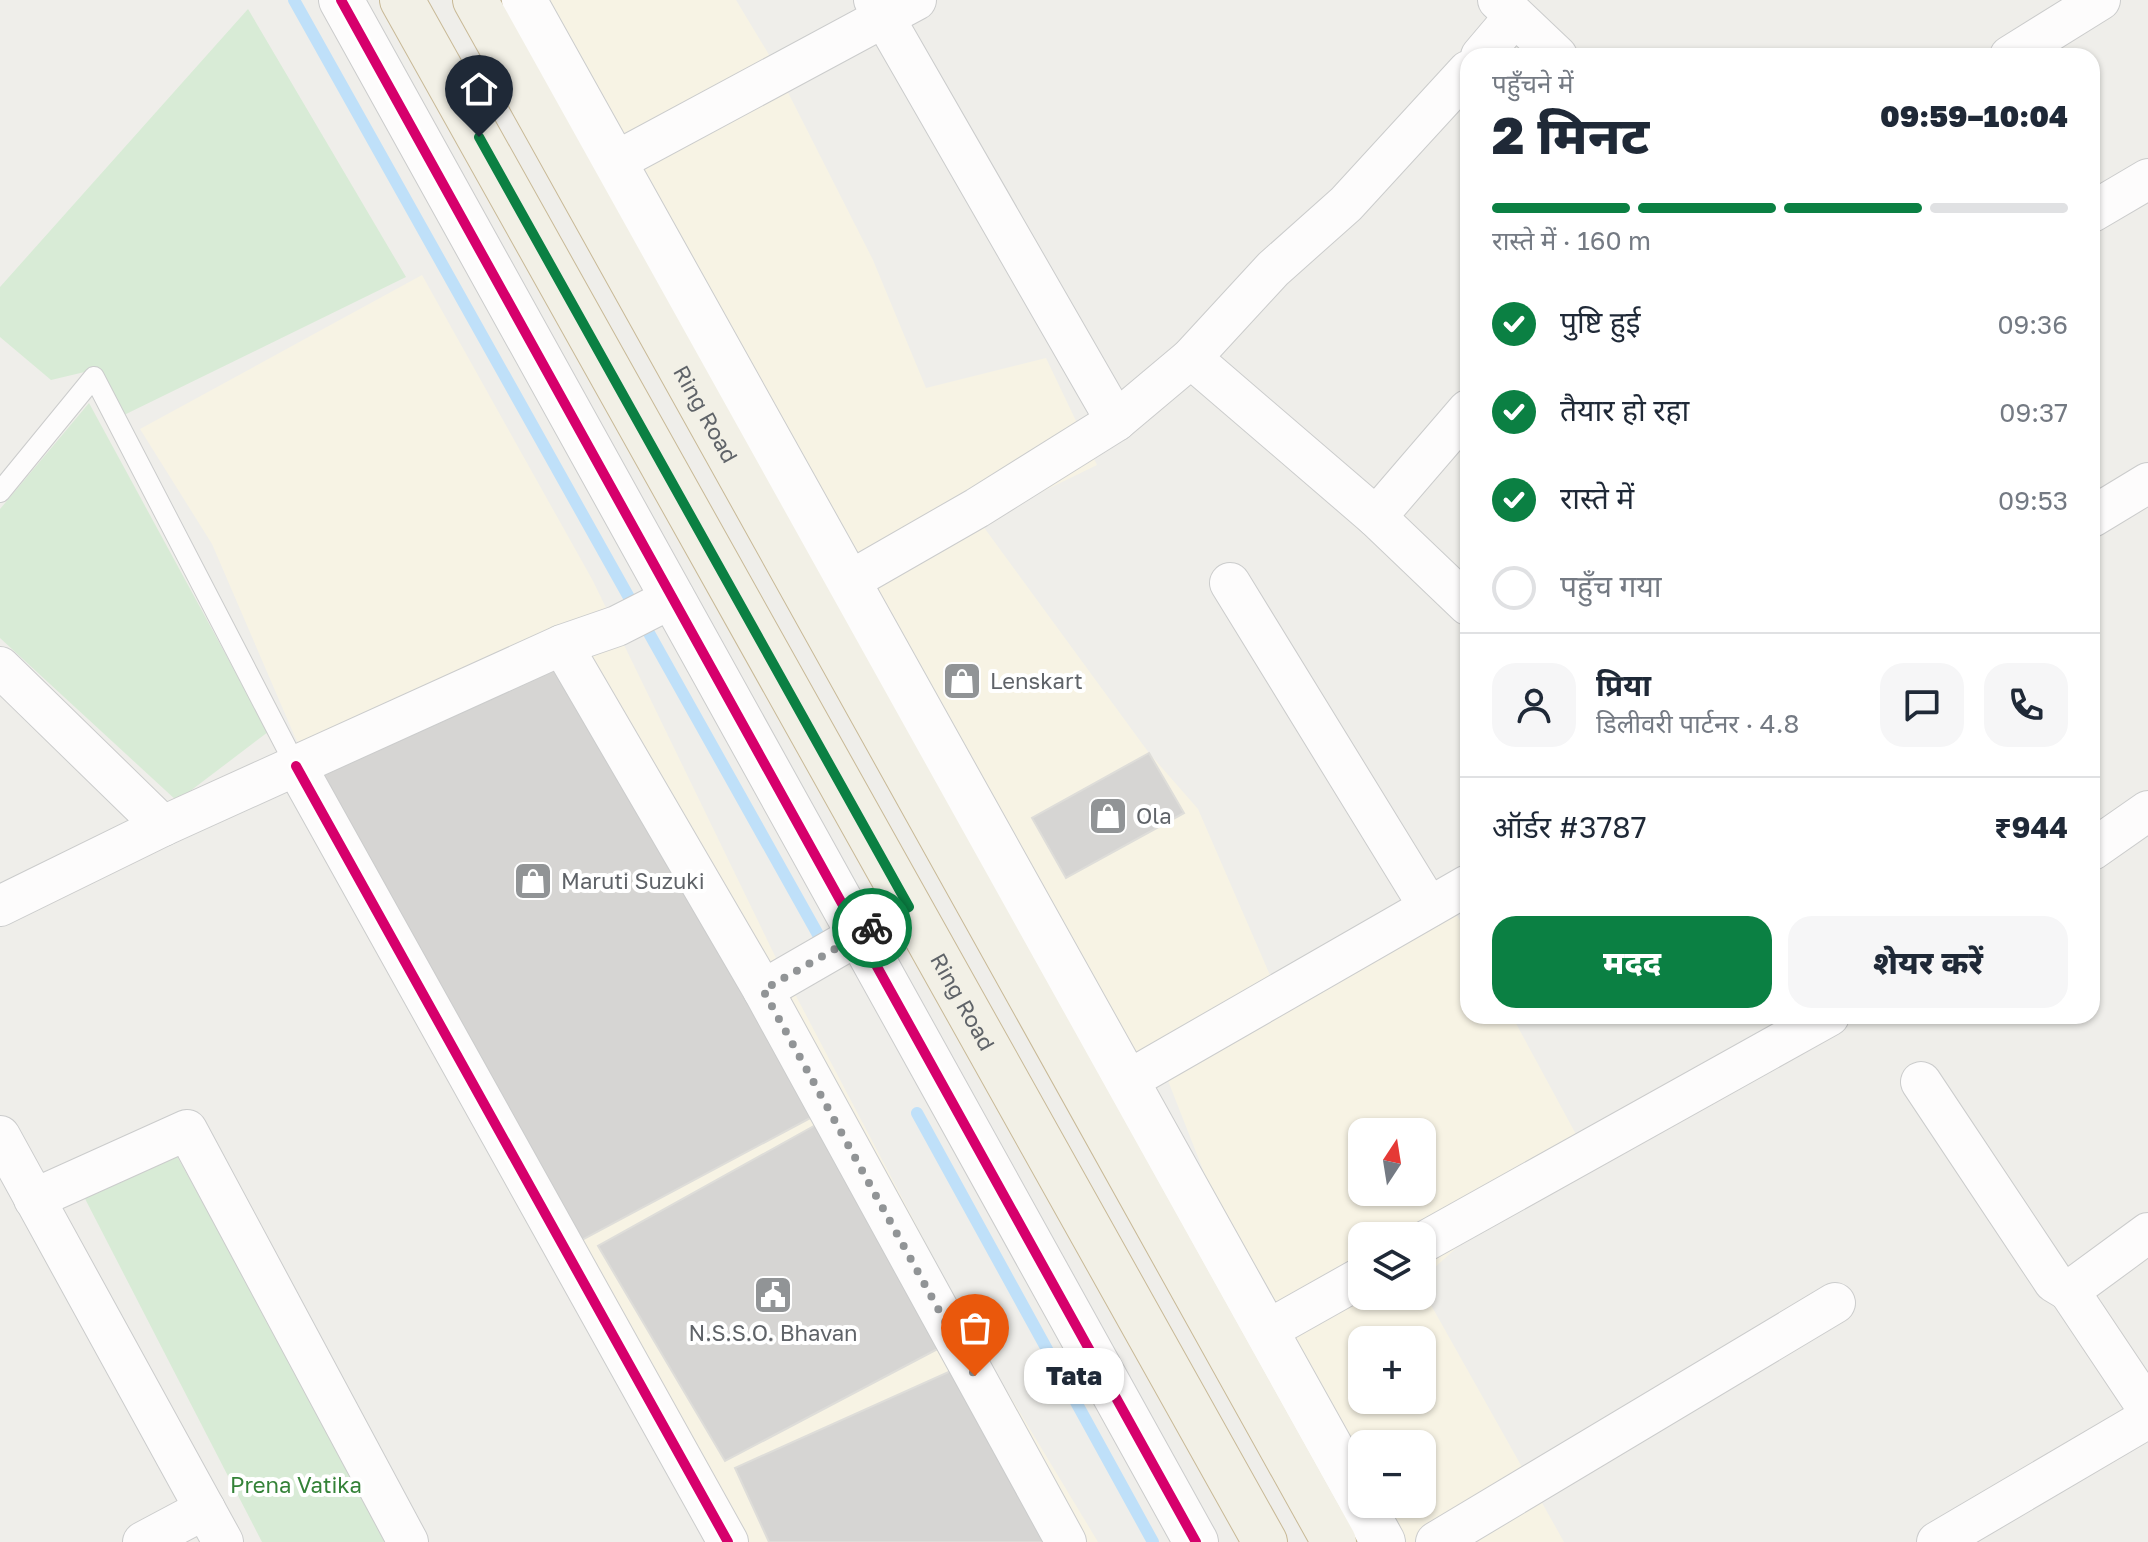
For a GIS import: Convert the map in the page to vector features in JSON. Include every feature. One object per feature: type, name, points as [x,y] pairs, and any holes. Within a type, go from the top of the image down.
[{"type":"highway","name":"Ring Road","points":[[402,0],[1265,1542]]},
{"type":"highway","name":"Ring Road","points":[[475,0],[1334,1542]]},
{"type":"highway","points":[[849,940],[909,907]]},
{"type":"street","points":[[341,0],[849,940],[1196,1542]]},
{"type":"street","points":[[524,0],[1348,1479]]},
{"type":"street","points":[[2023,48],[2100,0]]},
{"type":"street","points":[[613,163],[891,6],[1116,421]]},
{"type":"street","points":[[1485,48],[1506,8],[1548,48]]},
{"type":"street","points":[[848,582],[977,508],[1116,421],[1191,358],[1273,269],[1346,204],[1460,80]]},
{"type":"street","points":[[2100,207],[2148,179]]},
{"type":"street","points":[[1191,358],[1376,517],[1460,597]]},
{"type":"street","points":[[1376,517],[1460,419]]},
{"type":"street","points":[[2100,512],[2148,483]]},
{"type":"street","points":[[1230,583],[1429,907]]},
{"type":"street","points":[[0,906],[163,826],[562,645],[617,626],[664,601]]},
{"type":"street","points":[[562,645],[775,983],[1066,1542]]},
{"type":"street","points":[[0,667],[163,826]]},
{"type":"street","points":[[296,766],[728,1542]]},
{"type":"street","points":[[2100,844],[2148,811]]},
{"type":"street","points":[[1127,1081],[1460,890]]},
{"type":"street","points":[[775,983],[849,940]]},
{"type":"street","points":[[1436,1235],[1815,1024]]},
{"type":"street","points":[[1921,1082],[2054,1282],[2069,1291],[2148,1409]]},
{"type":"street","points":[[34,1199],[187,1130],[408,1542]]},
{"type":"street","points":[[0,1136],[214,1526],[143,1542]]},
{"type":"street","points":[[2069,1291],[2148,1233]]},
{"type":"street","points":[[1266,1331],[1348,1285]]},
{"type":"street","points":[[1436,1542],[1835,1303]]},
{"type":"street","points":[[1937,1542],[2148,1418]]},
{"type":"street","points":[[1370,1518],[1383,1542]]},
{"type":"lane","points":[[0,492],[94,377],[296,766]]},
{"type":"shaded area","points":[[544,0],[736,0],[768,53],[873,260],[926,388],[1046,358],[1097,465],[980,522],[1149,753],[1198,809],[1273,982],[1141,1062],[874,593],[645,170],[603,110]]},
{"type":"shaded area","points":[[422,275],[593,581],[775,956],[981,1348],[1098,1542],[740,1542],[295,737],[212,544],[140,429]]},
{"type":"shaded area","points":[[1457,915],[1460,921],[1460,1024],[1516,1024],[1578,1138],[1436,1266],[1436,1222],[1348,1222],[1348,1310],[1434,1310],[1564,1542],[1401,1542],[1387,1518],[1436,1518],[1436,1430],[1348,1430],[1348,1447],[1225,1226],[1165,1073]]},
{"type":"green space","points":[[248,9],[406,277],[122,416],[105,376],[93,370],[51,380],[0,337],[0,287]]},
{"type":"green space","points":[[89,403],[268,732],[177,801],[0,638],[0,509]]},
{"type":"green space","name":"Prena Vatika","points":[[173,1149],[393,1542],[262,1542],[80,1189]]},
{"type":"building","name":"Maruti Suzuki","points":[[562,663],[814,1116],[582,1240],[313,767]]},
{"type":"building","name":"Ola","points":[[1149,753],[1184,813],[1066,878],[1032,818]]},
{"type":"building","name":"N.S.S.O. Bhavan","points":[[821,1122],[947,1344],[725,1461],[598,1246]]},
{"type":"building","points":[[964,1365],[1046,1542],[769,1542],[735,1468]]},
{"type":"waterway","points":[[294,0],[820,938]]},
{"type":"waterway","points":[[917,1113],[1153,1542]]},
{"type":"cycle path","points":[[341,0],[1196,1542]]},
{"type":"cycle path","points":[[296,766],[728,1542]]},
{"type":"way so far","points":[[872,928],[763,990],[975,1376]]},
{"type":"place","name":"Lenskart","points":[[962,681]]},
{"type":"place","name":"Ola","points":[[1108,816]]},
{"type":"place","name":"Maruti Suzuki","points":[[533,881]]},
{"type":"place","name":"N.S.S.O. Bhavan","points":[[773,1295]]},
{"type":"place","name":"Tata","points":[[975,1376]]},
{"type":"route","points":[[479,137],[909,907],[872,928]]}]
